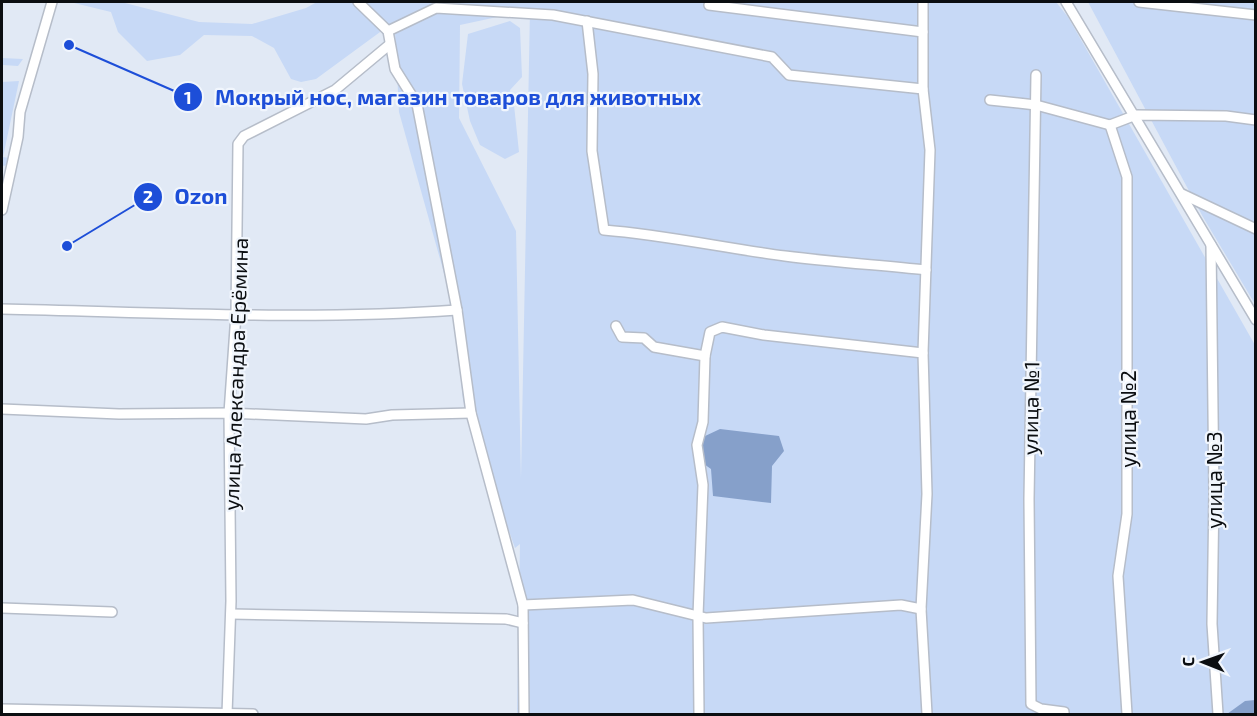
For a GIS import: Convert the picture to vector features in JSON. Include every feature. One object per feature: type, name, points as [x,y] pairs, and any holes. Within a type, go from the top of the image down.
[{"type":"street","points":[[2,210],[20,112],[52,2]]},
{"type":"street","points":[[358,2],[388,31],[395,69],[417,104],[457,310],[471,413],[523,605],[524,714]]},
{"type":"street","points":[[922,2],[923,89],[930,150],[923,353],[927,494],[921,609],[927,714]]},
{"type":"street","points":[[1066,2],[1256,320]]},
{"type":"street","points":[[1139,2],[1256,15]]},
{"type":"street","points":[[709,5],[923,32]]},
{"type":"street","points":[[388,31],[436,8],[553,15],[772,57],[789,75],[923,89]]},
{"type":"street","points":[[587,21],[593,74],[591,151],[604,230],[668,236],[691,242],[787,256],[927,270]]},
{"type":"street","name":"улица Александра Ерёмина","points":[[228,714],[231,614],[229,413],[236,314],[238,144],[244,136],[335,90],[389,45]]},
{"type":"street","name":"улица №1","points":[[1036,75],[1029,500],[1031,704],[1041,710],[1064,711],[1064,714]]},
{"type":"street","points":[[990,100],[1036,105],[1110,124],[1136,116],[1226,116],[1256,120]]},
{"type":"street","name":"улица №2","points":[[1110,124],[1127,177],[1126,514],[1118,576],[1127,714]]},
{"type":"street","points":[[1182,194],[1256,229]]},
{"type":"street","name":"улица №3","points":[[1211,245],[1214,493],[1212,624],[1218,714]]},
{"type":"street","points":[[2,309],[377,316],[457,310]]},
{"type":"street","points":[[616,326],[622,337],[644,338],[654,346],[705,356]]},
{"type":"street","points":[[699,714],[698,616],[703,485],[697,445],[704,422],[705,356],[710,332],[722,327],[764,335],[923,353]]},
{"type":"street","points":[[2,409],[120,414],[229,413],[366,419],[392,415],[471,413]]},
{"type":"street","points":[[523,605],[633,600],[706,618],[901,605],[921,609]]},
{"type":"street","points":[[2,609],[112,612]]},
{"type":"street","points":[[231,614],[506,619],[523,623]]},
{"type":"street","points":[[2,709],[109,713],[254,714]]},
{"type":"shaded area","points":[[70,2],[121,2],[199,22],[252,24],[306,8],[317,2],[1056,2],[1068,17],[1255,345],[1255,714],[517,714],[520,544],[515,548],[463,400],[454,309],[399,112],[395,32],[391,24],[316,79],[301,82],[291,79],[274,48],[252,36],[204,35],[180,55],[147,61],[118,32],[111,12]],"holes":[[[530,10],[521,479],[516,231],[459,118],[460,25]]]},
{"type":"shaded area","points":[[1088,2],[1255,2],[1255,304],[1203,217]]},
{"type":"shaded area","points":[[510,21],[520,28],[522,77],[510,90],[514,105],[519,152],[505,159],[480,145],[470,121],[462,84],[468,34]]},
{"type":"shaded area","points":[[2,58],[23,59],[18,66],[3,65]]},
{"type":"shaded area","points":[[19,81],[3,157],[9,158],[8,164],[4,166],[2,165],[2,82]]},
{"type":"shaded area","points":[[720,429],[779,436],[784,451],[772,466],[771,503],[713,496],[711,469],[701,462],[703,437]]},
{"type":"shaded area","points":[[1255,700],[1255,714],[1227,714],[1245,701]]},
{"type":"place","name":"Мокрый нос, магазин товаров для животных","points":[[69,45]]},
{"type":"place","name":"Ozon","points":[[67,246]]}]
